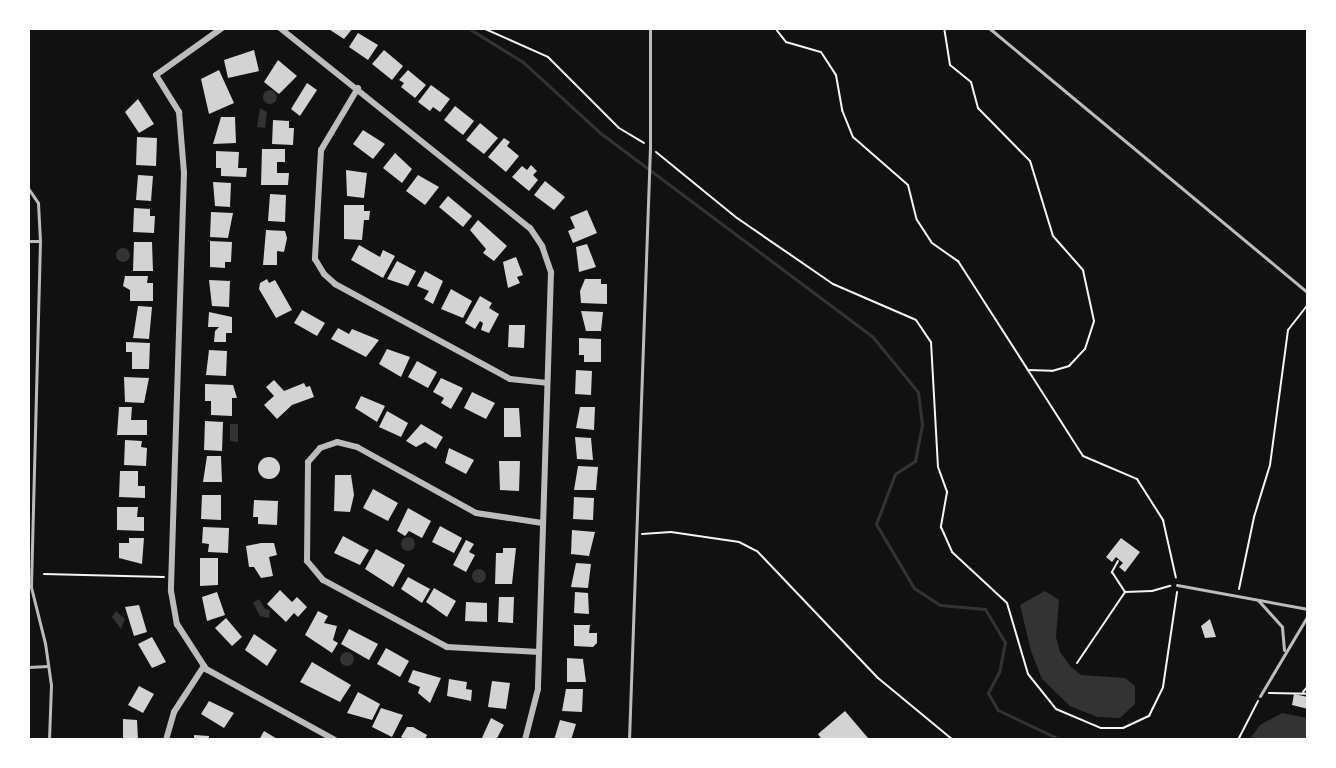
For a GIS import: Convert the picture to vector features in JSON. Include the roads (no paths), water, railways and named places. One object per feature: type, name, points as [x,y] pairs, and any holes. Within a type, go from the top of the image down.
[{"type":"street","points":[[222,28],[156,75],[178,112],[184,173],[171,578],[177,624],[204,666],[332,739]]},
{"type":"street","points":[[280,28],[358,88],[530,228],[542,246],[551,272],[538,689],[525,740]]},
{"type":"street","points":[[358,88],[321,150],[315,258],[324,274],[335,284],[510,379],[547,383]]},
{"type":"street","points":[[539,652],[447,647],[323,580],[307,561],[308,462],[320,448],[337,442],[357,447],[476,513],[542,523]]},
{"type":"street","points":[[166,740],[174,712],[204,666]]},
{"type":"lane","points":[[629,740],[651,147],[650,28]]},
{"type":"lane","points":[[990,28],[1308,293]]},
{"type":"lane","points":[[28,188],[38,203],[39,241],[31,455],[30,587],[48,666],[49,740]]},
{"type":"lane","points":[[28,241],[39,241]]},
{"type":"lane","points":[[1178,585],[1308,609]]},
{"type":"lane","points":[[1257,599],[1282,627],[1284,652]]},
{"type":"lane","points":[[1260,696],[1308,615]]},
{"type":"lane","points":[[28,667],[48,666]]},
{"type":"waterway","points":[[468,28],[523,62],[599,132],[872,336],[918,392],[922,425],[915,461],[895,474],[876,524],[914,588],[940,605],[985,609],[1005,642],[999,672],[988,693],[998,710],[1061,740]]}]
